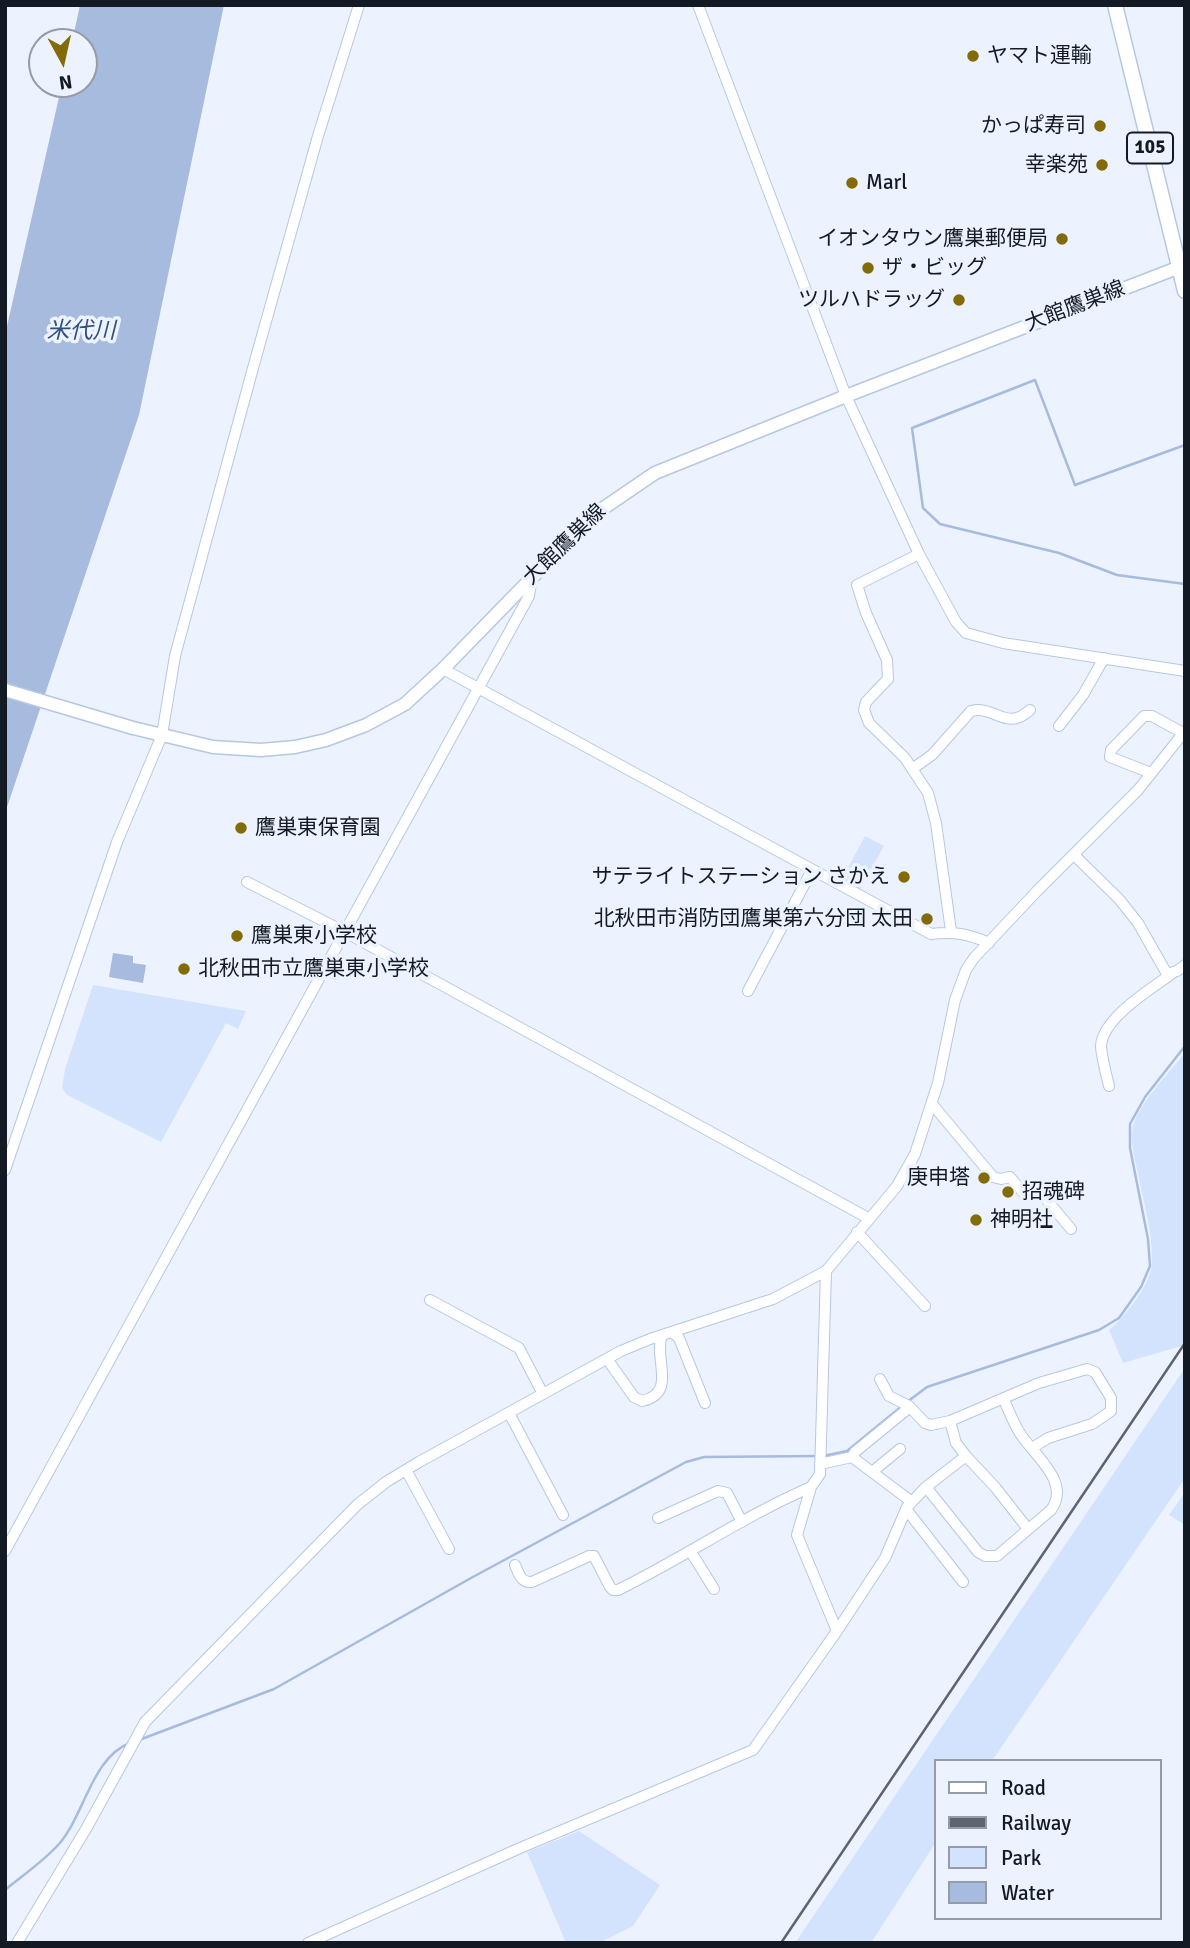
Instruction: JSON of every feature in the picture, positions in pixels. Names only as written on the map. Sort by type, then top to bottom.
[{"type":"highway","name":"105","points":[[1115,5],[1182,266],[1185,291]]},
{"type":"main road","name":"大館鷹巣線","points":[[5,690],[133,728],[213,747],[261,750],[295,747],[326,740],[366,725],[405,704],[443,669],[592,516],[655,473],[1182,266]]},
{"type":"street","points":[[5,1170],[117,842],[162,735],[175,656],[318,136],[359,5]]},
{"type":"street","points":[[698,5],[846,396],[919,554],[956,622],[966,633],[1003,643],[1185,671]]},
{"type":"street","points":[[919,554],[858,585],[866,613],[887,660],[888,679],[866,702],[864,710],[869,723],[905,758],[928,793],[936,823],[951,931]]},
{"type":"street","points":[[5,1551],[529,596],[532,576]]},
{"type":"street","points":[[1059,726],[1083,695],[1104,658]]},
{"type":"street","points":[[443,669],[931,934],[951,931],[974,936],[989,943]]},
{"type":"street","points":[[912,769],[932,755],[971,711],[977,709],[1005,719],[1016,719],[1022,718],[1030,710]]},
{"type":"street","points":[[18,1943],[155,1710],[357,1504],[406,1470],[607,1359],[667,1334],[773,1299],[826,1271],[897,1186],[915,1154],[932,1104],[956,1000],[966,970],[1037,891],[1138,790],[1184,732],[1152,716],[1144,716],[1111,750],[1110,757],[1151,773]]},
{"type":"street","points":[[1074,855],[1119,899],[1138,923],[1167,974],[1173,972]]},
{"type":"street","points":[[748,990],[812,870]]},
{"type":"street","points":[[247,882],[345,932],[869,1218]]},
{"type":"street","points":[[1109,1086],[1101,1046],[1104,1035],[1116,1017],[1185,965]]},
{"type":"street","points":[[932,1104],[993,1177],[1010,1177],[1026,1196],[1036,1191],[1041,1193],[1071,1229]]},
{"type":"street","points":[[857,1232],[925,1306]]},
{"type":"street","points":[[826,1271],[820,1474],[811,1487],[797,1535],[836,1631]]},
{"type":"street","points":[[430,1300],[519,1348],[543,1394]]},
{"type":"street","points":[[607,1359],[634,1397],[642,1401],[652,1399],[658,1393],[662,1382],[659,1351],[667,1334]]},
{"type":"street","points":[[667,1334],[679,1338],[705,1403]]},
{"type":"street","points":[[880,1379],[889,1396],[907,1405],[930,1425],[950,1421],[1039,1383],[1087,1369],[1095,1371],[1111,1398],[1111,1412],[1092,1424],[1048,1438],[1032,1448]]},
{"type":"street","points":[[926,1487],[978,1552],[985,1556],[997,1556],[1051,1510],[1057,1502],[1055,1483],[1017,1428],[1004,1400]]},
{"type":"street","points":[[852,1457],[907,1405]]},
{"type":"street","points":[[509,1413],[564,1515]]},
{"type":"street","points":[[950,1421],[956,1443],[1028,1529]]},
{"type":"street","points":[[872,1472],[900,1449]]},
{"type":"street","points":[[308,1943],[496,1859],[753,1750],[885,1558],[909,1505],[926,1487],[966,1456]]},
{"type":"street","points":[[820,1457],[852,1457],[872,1472],[909,1505],[963,1581]]},
{"type":"street","points":[[406,1470],[449,1549]]},
{"type":"street","points":[[515,1565],[522,1581],[526,1583],[594,1556],[612,1590],[618,1590],[691,1552],[778,1501],[811,1487]]},
{"type":"street","points":[[658,1518],[723,1491],[727,1493],[742,1522]]},
{"type":"street","points":[[691,1552],[714,1589]]},
{"type":"green space","points":[[865,836],[884,846],[859,891],[841,881]]},
{"type":"green space","points":[[93,985],[246,1011],[238,1029],[226,1023],[161,1142],[67,1095],[62,1088],[65,1069]]},
{"type":"green space","points":[[1185,1053],[1185,1345],[1123,1363],[1109,1330],[1136,1300],[1147,1281],[1152,1264],[1150,1230],[1133,1151],[1133,1127],[1147,1099]]},
{"type":"green space","points":[[1185,1368],[1185,1478],[993,1759],[934,1759],[934,1845],[871,1943],[795,1943]]},
{"type":"green space","points":[[1185,1492],[1185,1525],[1169,1515]]},
{"type":"green space","points":[[579,1831],[660,1885],[633,1926],[599,1943],[566,1943],[527,1852]]},
{"type":"water","name":"米代川","points":[[80,5],[224,5],[139,415],[5,813],[5,335],[59,98],[98,98],[98,28],[75,28]]},
{"type":"water","points":[[113,953],[133,956],[133,963],[146,965],[143,983],[109,977]]},
{"type":"waterway","points":[[1185,445],[1075,485],[1035,380],[912,428],[923,508],[940,524],[1059,553],[1117,575],[1185,584]]},
{"type":"waterway","points":[[907,1402],[927,1387],[1099,1330],[1119,1318],[1141,1287],[1150,1266],[1148,1239],[1130,1148],[1130,1124],[1145,1097],[1185,1046]]},
{"type":"waterway","points":[[823,1456],[847,1451],[902,1406]]},
{"type":"waterway","points":[[139,1740],[274,1689],[471,1578],[686,1462],[704,1457],[817,1456]]},
{"type":"waterway","points":[[5,1890],[59,1844],[106,1761],[117,1750],[130,1743]]},
{"type":"railway","points":[[781,1943],[1185,1343]]},
{"type":"place","name":"ヤマト運輸","points":[[973,56]]},
{"type":"place","name":"かっぱ寿司","points":[[1100,126]]},
{"type":"place","name":"幸楽苑","points":[[1102,165]]},
{"type":"place","name":"Marl","points":[[852,183]]},
{"type":"place","name":"イオンタウン鷹巣郵便局","points":[[1062,239]]},
{"type":"place","name":"ザ・ビッグ","points":[[868,268]]},
{"type":"place","name":"ツルハドラッグ","points":[[959,300]]},
{"type":"place","name":"鷹巣東保育園","points":[[241,828]]},
{"type":"place","name":"サテライトステーション さかえ","points":[[904,877]]},
{"type":"place","name":"北秋田市消防団鷹巣第六分団 太田","points":[[927,919]]},
{"type":"place","name":"鷹巣東小学校","points":[[237,936]]},
{"type":"place","name":"北秋田市立鷹巣東小学校","points":[[184,969]]},
{"type":"place","name":"庚申塔","points":[[984,1178]]},
{"type":"place","name":"招魂碑","points":[[1008,1192]]},
{"type":"place","name":"神明社","points":[[976,1220]]}]
